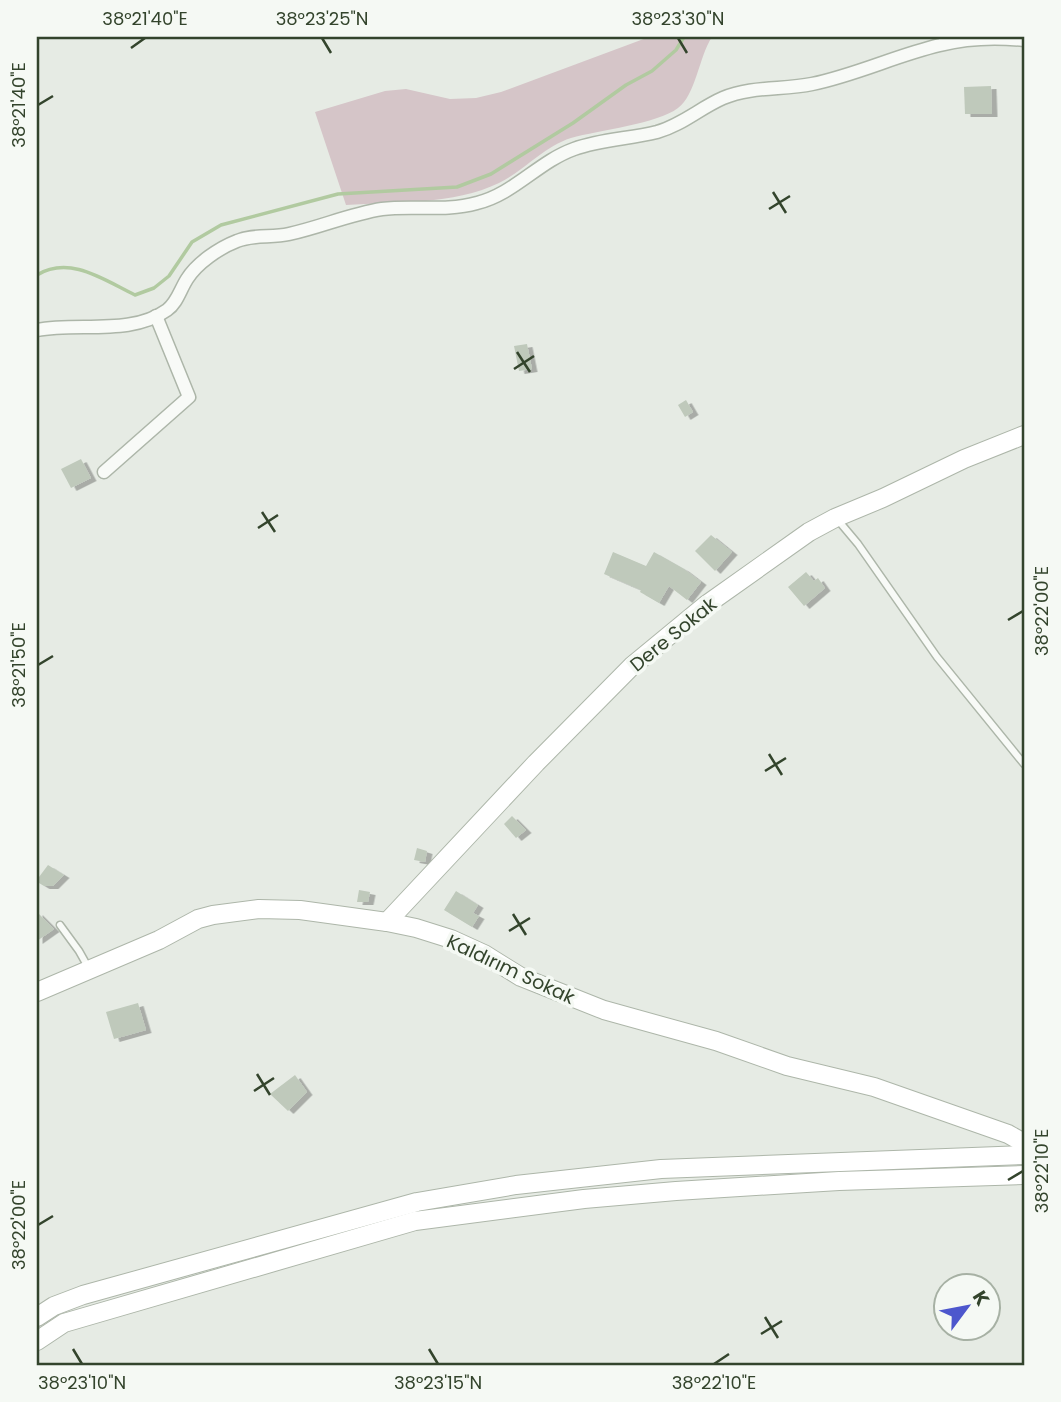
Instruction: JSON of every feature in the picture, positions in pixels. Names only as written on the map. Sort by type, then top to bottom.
[{"type":"street","points":[[37,330],[118,326],[156,316],[171,307],[188,277],[196,269],[225,247],[252,236],[292,234],[368,211],[402,208],[446,209],[477,203],[506,191],[539,166],[565,152],[605,140],[671,127],[724,98],[739,93],[811,84],[957,42],[1002,38],[1024,40]]},
{"type":"street","points":[[104,471],[189,397],[156,316]]},
{"type":"street","name":"Dere Sokak","points":[[387,922],[536,763],[632,666],[716,598],[809,532],[835,517],[1024,435]]},
{"type":"street","name":"Kaldırım Sokak","points":[[37,992],[159,940],[198,919],[232,911],[300,909],[387,922],[451,939],[484,954],[521,977],[558,994],[604,1010],[668,1030],[716,1041],[787,1066],[874,1087],[1009,1134],[1024,1143]]},
{"type":"street","points":[[37,1317],[54,1306],[83,1295],[351,1219],[417,1202],[516,1185],[661,1169],[1024,1156]]},
{"type":"street","points":[[37,1341],[64,1323],[415,1221],[584,1199],[676,1191],[839,1181],[1024,1175]]},
{"type":"lane","points":[[835,517],[858,544],[937,657],[1024,764]]},
{"type":"lane","points":[[60,925],[89,968]]},
{"type":"shaded area","points":[[649,37],[712,37],[689,94],[678,108],[669,114],[561,142],[508,178],[481,190],[444,199],[346,205],[315,112],[385,91],[406,89],[450,99],[476,98],[501,92]]},
{"type":"building","points":[[991,86],[992,114],[965,114],[964,87]]},
{"type":"building","points":[[527,344],[532,369],[519,371],[514,346]]},
{"type":"building","points":[[686,400],[693,412],[685,417],[678,405]]},
{"type":"building","points":[[81,459],[91,478],[71,488],[61,469]]},
{"type":"building","points":[[711,535],[732,552],[715,571],[695,551]]},
{"type":"building","points":[[613,552],[646,566],[654,552],[701,582],[687,600],[669,586],[659,603],[640,592],[641,590],[604,574]]},
{"type":"building","points":[[806,572],[814,581],[818,578],[825,588],[804,606],[788,587]]},
{"type":"building","points":[[512,816],[526,830],[516,838],[504,824]]},
{"type":"building","points":[[417,848],[427,851],[425,862],[414,860]]},
{"type":"building","points":[[48,865],[64,875],[53,886],[39,883],[39,877]]},
{"type":"building","points":[[359,890],[370,892],[368,902],[357,902]]},
{"type":"building","points":[[456,891],[478,905],[473,913],[479,916],[472,927],[444,910]]},
{"type":"building","points":[[37,912],[54,929],[37,941]]},
{"type":"building","points":[[138,1003],[146,1030],[114,1039],[106,1012]]},
{"type":"building","points":[[295,1075],[307,1092],[288,1111],[270,1094]]},
{"type":"waterway","points":[[37,275],[49,270],[74,269],[99,277],[135,295],[154,288],[169,276],[192,242],[221,225],[338,194],[457,187],[491,174],[573,123],[626,85],[652,71],[676,50],[684,37]]}]
